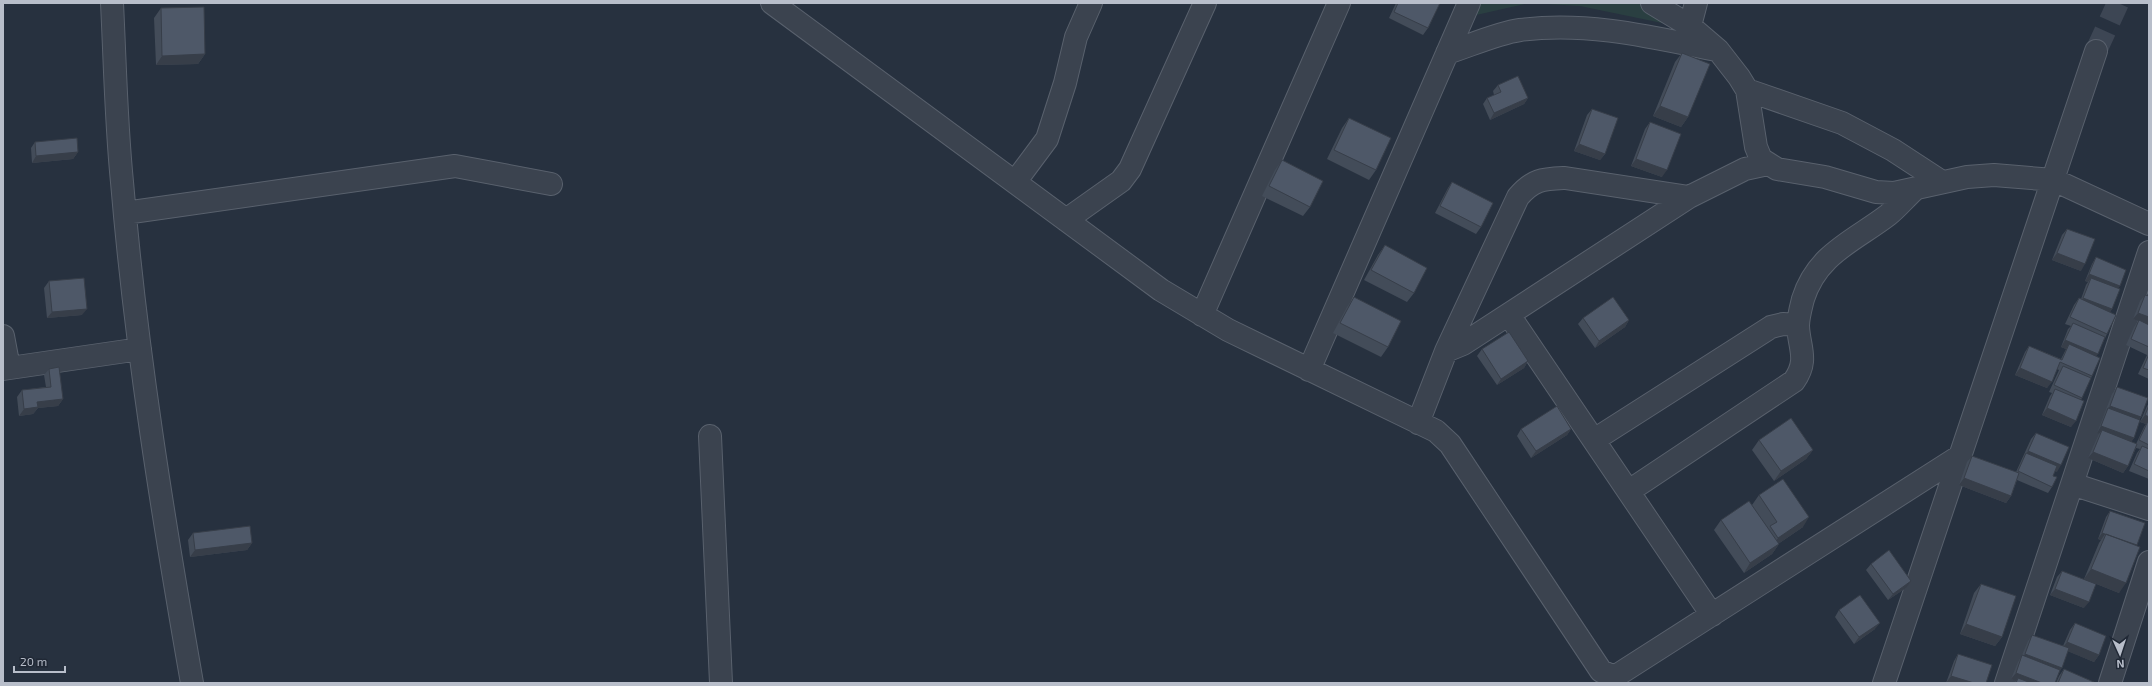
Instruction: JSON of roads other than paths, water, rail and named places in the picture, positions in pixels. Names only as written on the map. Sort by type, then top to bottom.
[{"type":"street","points":[[112,3],[116,102],[125,213],[140,349],[155,461],[192,683]]},
{"type":"street","points":[[772,3],[1161,290],[1202,315],[1309,370],[1436,431],[1450,444],[1601,671],[1612,676],[1619,674],[1960,456]]},
{"type":"street","points":[[1015,182],[1047,139],[1065,83],[1076,37],[1091,3]]},
{"type":"street","points":[[1066,220],[1121,181],[1130,169],[1205,3]]},
{"type":"street","points":[[1202,315],[1339,3]]},
{"type":"street","points":[[1309,370],[1469,3]]},
{"type":"street","points":[[1652,3],[1690,26],[1718,50],[1747,90],[1756,147],[1762,159],[1777,169],[1825,177],[1876,192],[1894,193],[1914,190],[1967,177],[1994,175],[2054,180],[2149,224]]},
{"type":"street","points":[[1690,26],[1696,3]]},
{"type":"street","points":[[1447,53],[1518,30],[1562,26],[1632,33],[1718,50]]},
{"type":"street","points":[[1884,683],[2054,180],[2096,51]]},
{"type":"street","points":[[1747,90],[1842,123],[1893,150],[1942,182]]},
{"type":"street","points":[[1446,351],[1463,344],[1509,315],[1689,196],[1745,169],[1768,164]]},
{"type":"street","points":[[125,213],[455,166],[551,184]]},
{"type":"street","points":[[1418,423],[1446,351],[1518,197],[1534,182],[1546,178],[1565,178],[1689,196]]},
{"type":"street","points":[[1629,491],[1794,381],[1802,366],[1803,354],[1798,325],[1806,293],[1815,274],[1828,257],[1888,215],[1914,190]]},
{"type":"street","points":[[2006,683],[2149,252]]},
{"type":"street","points":[[1509,315],[1712,615]]},
{"type":"street","points":[[1594,440],[1771,327],[1783,324],[1798,325]]},
{"type":"street","points":[[3,336],[6,369],[140,349]]},
{"type":"street","points":[[710,436],[721,683]]},
{"type":"street","points":[[2072,484],[2149,509]]},
{"type":"street","points":[[2110,683],[2149,562]]},
{"type":"tunnel","points":[[2096,51],[2118,3]]}]
